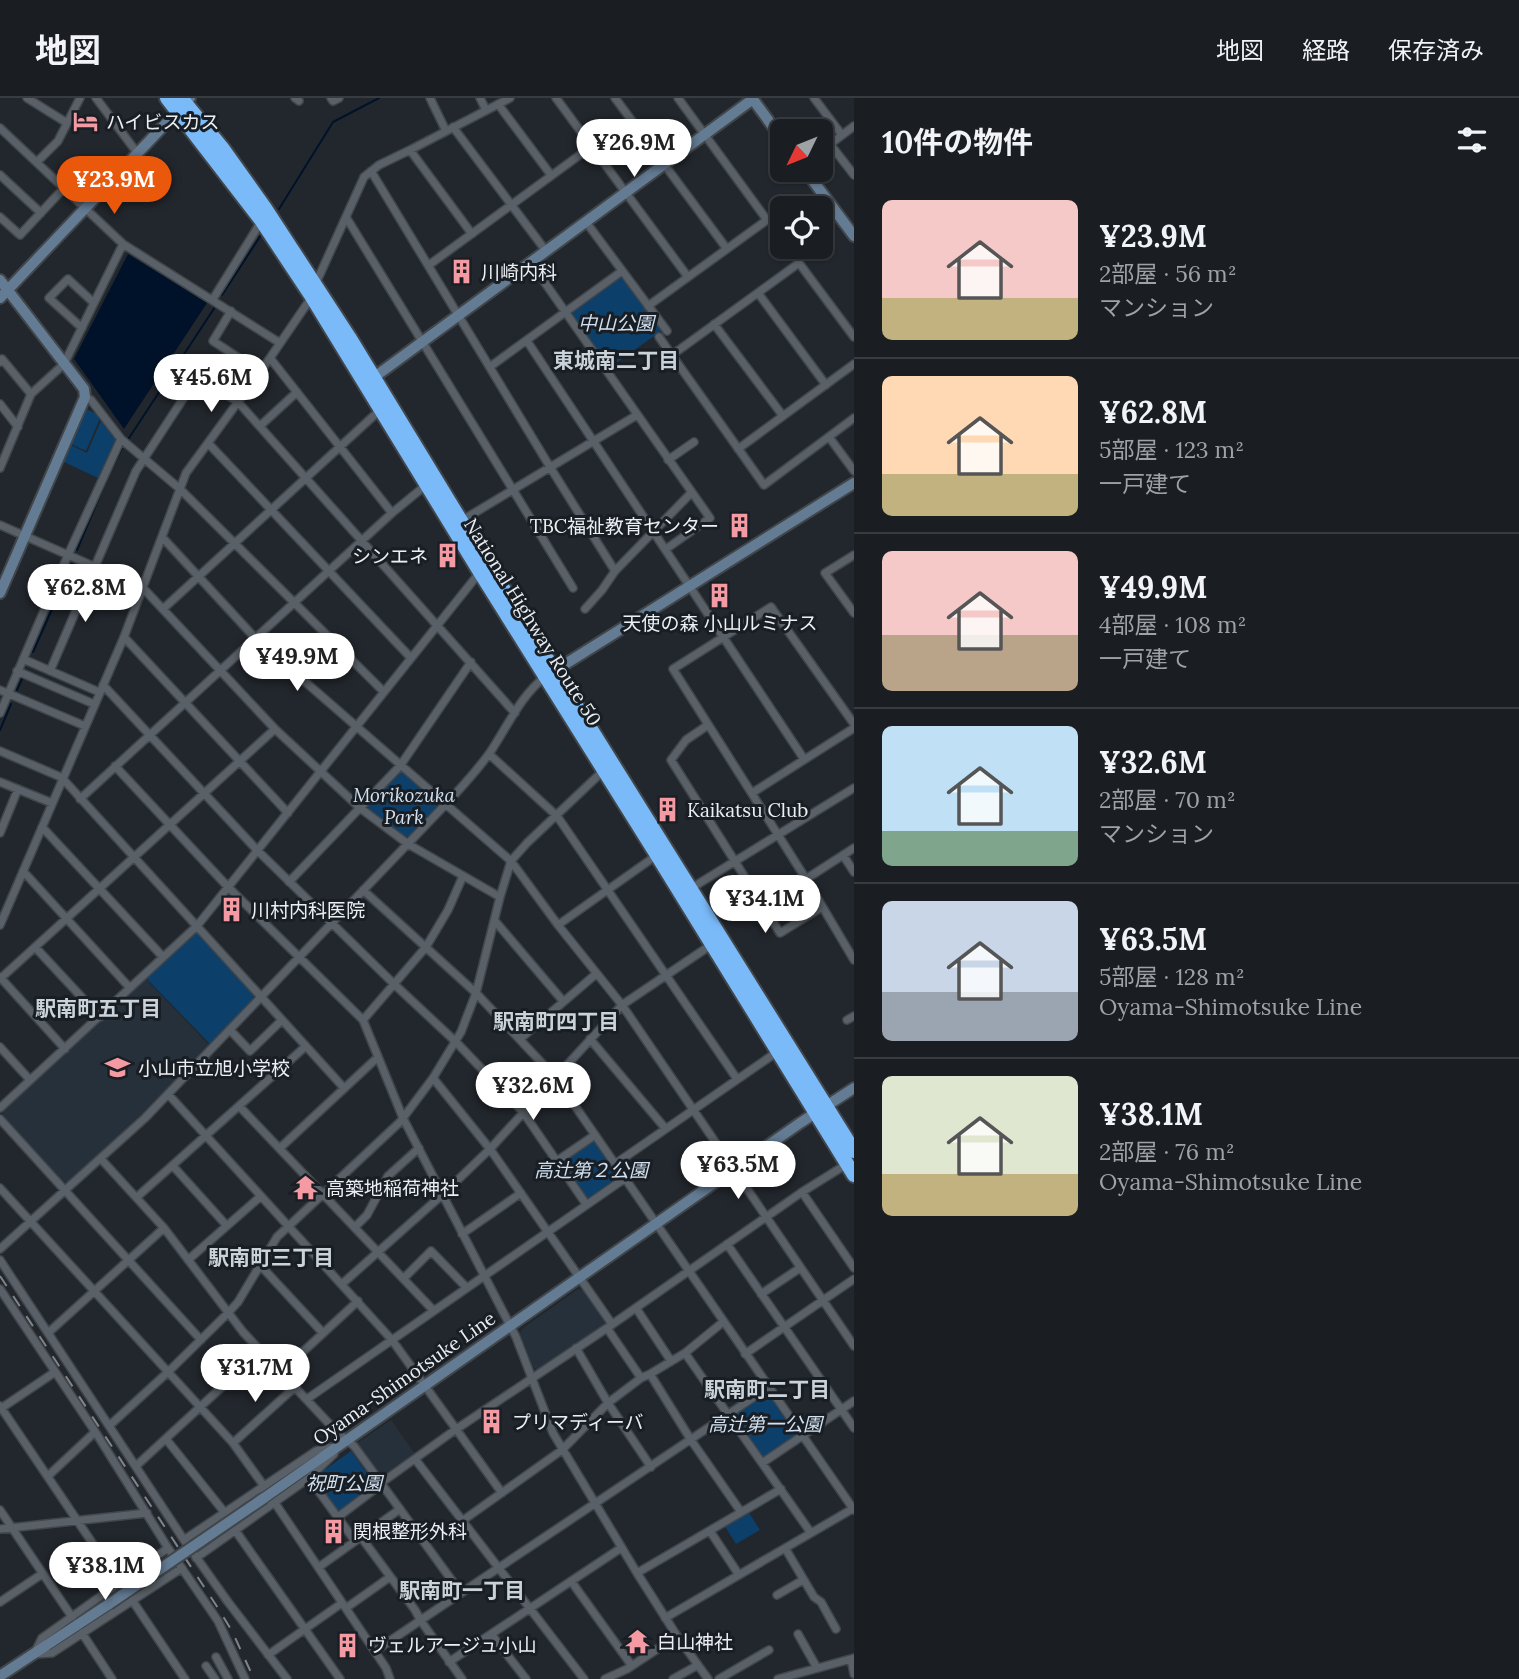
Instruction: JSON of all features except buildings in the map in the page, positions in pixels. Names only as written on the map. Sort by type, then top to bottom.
[{"type":"highway","name":"National Highway Route 50","points":[[167,98],[184,103],[281,230],[370,381],[461,521],[603,771],[712,944],[776,1052],[821,1109]]},
{"type":"highway","name":"National Highway Route 50","points":[[184,103],[261,220],[314,290]]},
{"type":"highway","name":"National Highway Route 50","points":[[370,381],[380,410],[426,485],[480,572],[550,674],[690,890],[852,1163]]},
{"type":"street","points":[[27,98],[67,123]]},
{"type":"street","points":[[37,162],[58,141],[80,98]]},
{"type":"street","points":[[96,98],[138,154]]},
{"type":"street","points":[[331,98],[333,101],[339,98]]},
{"type":"street","points":[[430,98],[450,129],[546,251]]},
{"type":"street","points":[[480,98],[486,110]]},
{"type":"street","points":[[0,925],[3,912],[124,637],[186,473],[270,358],[314,290],[364,177],[379,165],[510,98]]},
{"type":"street","points":[[556,98],[688,277]]},
{"type":"street","points":[[615,98],[727,248]]},
{"type":"street","points":[[648,306],[767,220],[678,98]]},
{"type":"street","points":[[814,98],[842,135]]},
{"type":"street","points":[[370,381],[753,99],[770,122]]},
{"type":"street","points":[[4,294],[184,103]]},
{"type":"street","points":[[498,104],[551,175]]},
{"type":"street","points":[[833,142],[854,126]]},
{"type":"street","points":[[0,128],[124,244],[280,342]]},
{"type":"street","points":[[429,265],[592,146]]},
{"type":"street","points":[[833,148],[854,175]]},
{"type":"street","points":[[410,150],[472,234]]},
{"type":"street","points":[[372,171],[615,571]]},
{"type":"street","points":[[0,175],[41,213]]},
{"type":"street","points":[[814,182],[854,235]]},
{"type":"street","points":[[0,217],[20,235],[64,188]]},
{"type":"street","points":[[346,218],[573,588]]},
{"type":"street","points":[[213,299],[261,220]]},
{"type":"street","points":[[586,222],[667,331]]},
{"type":"street","points":[[0,468],[32,394],[64,364],[124,244]]},
{"type":"street","points":[[530,262],[710,518],[666,549]]},
{"type":"street","points":[[672,355],[799,263],[854,337]]},
{"type":"street","points":[[491,366],[622,271]]},
{"type":"street","points":[[82,328],[49,299],[68,279],[94,303]]},
{"type":"street","points":[[0,280],[4,294],[84,389],[85,397],[0,593]]},
{"type":"street","points":[[758,293],[825,385]]},
{"type":"street","points":[[231,311],[214,341],[260,372]]},
{"type":"street","points":[[714,324],[783,416]]},
{"type":"street","points":[[659,337],[764,485],[854,418]]},
{"type":"street","points":[[527,341],[804,759]]},
{"type":"street","points":[[270,358],[392,513]]},
{"type":"street","points":[[0,362],[2,359],[32,394]]},
{"type":"street","points":[[738,449],[854,364]]},
{"type":"street","points":[[50,671],[131,483],[198,376],[238,402],[515,713]]},
{"type":"street","points":[[260,426],[297,392]]},
{"type":"street","points":[[85,397],[91,400],[121,439],[180,489],[384,692]]},
{"type":"street","points":[[0,404],[18,427]]},
{"type":"street","points":[[163,609],[380,410]]},
{"type":"street","points":[[461,521],[637,415]]},
{"type":"street","points":[[829,437],[854,471]]},
{"type":"street","points":[[0,713],[121,439]]},
{"type":"street","points":[[668,460],[694,442]]},
{"type":"street","points":[[208,443],[411,659]]},
{"type":"street","points":[[0,1249],[102,1158],[168,1094],[300,957],[472,777],[530,692],[550,674],[854,484]]},
{"type":"street","points":[[80,799],[392,513],[426,485]]},
{"type":"street","points":[[586,609],[615,571],[691,493]]},
{"type":"street","points":[[0,526],[143,588],[275,729],[360,808],[408,844],[500,897]]},
{"type":"street","points":[[162,537],[256,639],[511,861],[622,1005],[854,1346]]},
{"type":"street","points":[[854,555],[825,573],[854,613]]},
{"type":"street","points":[[0,1108],[197,926],[480,572]]},
{"type":"street","points":[[752,793],[854,726],[771,607],[673,669],[709,725],[752,793],[779,835],[854,960]]},
{"type":"street","points":[[124,637],[288,813]]},
{"type":"street","points":[[23,660],[101,689],[257,850],[456,1042],[523,1112],[586,1204]]},
{"type":"street","points":[[289,882],[400,766],[471,663]]},
{"type":"street","points":[[18,671],[94,704]]},
{"type":"street","points":[[0,690],[85,726]]},
{"type":"street","points":[[709,725],[686,740],[671,760],[780,933],[822,907]]},
{"type":"street","points":[[65,1049],[0,977],[275,729]]},
{"type":"street","points":[[0,751],[63,779],[344,1088]]},
{"type":"street","points":[[489,754],[557,816],[737,1079]]},
{"type":"street","points":[[115,766],[228,887],[363,1020],[403,1118],[510,1325],[545,1417],[562,1450],[636,1573],[708,1679]]},
{"type":"street","points":[[109,1426],[238,1302],[277,1237],[288,1225],[403,1118],[461,1032],[476,993],[511,861],[527,842],[603,771]]},
{"type":"street","points":[[0,782],[52,803]]},
{"type":"street","points":[[690,890],[854,788]]},
{"type":"street","points":[[0,833],[18,789]]},
{"type":"street","points":[[42,827],[163,957]]},
{"type":"street","points":[[806,879],[854,848]]},
{"type":"street","points":[[558,925],[657,855]]},
{"type":"street","points":[[843,855],[854,872]]},
{"type":"street","points":[[23,871],[130,989]]},
{"type":"street","points":[[363,1020],[426,947],[448,910],[463,876]]},
{"type":"street","points":[[363,890],[476,993],[555,1077],[854,1509],[665,1618]]},
{"type":"street","points":[[495,922],[563,1001]]},
{"type":"street","points":[[342,1284],[490,1149],[622,1005],[712,944]]},
{"type":"street","points":[[35,947],[100,1017]]},
{"type":"street","points":[[520,1039],[596,974]]},
{"type":"street","points":[[230,1030],[250,1051],[282,1020]]},
{"type":"street","points":[[590,1039],[665,1128]]},
{"type":"street","points":[[137,1197],[306,1046]]},
{"type":"street","points":[[0,1047],[30,1080]]},
{"type":"street","points":[[615,1164],[776,1052]]},
{"type":"street","points":[[279,1148],[378,1057]]},
{"type":"street","points":[[433,1077],[490,1149],[580,1277],[641,1378]]},
{"type":"street","name":"Oyama-Shimotsuke Line","points":[[0,1676],[269,1500],[346,1439],[854,1088]]},
{"type":"street","points":[[168,1094],[392,1340],[502,1493]]},
{"type":"street","points":[[240,1107],[433,1310]]},
{"type":"street","points":[[0,1119],[201,1340]]},
{"type":"street","points":[[557,1161],[595,1135]]},
{"type":"street","points":[[355,1227],[367,1215],[388,1176],[419,1148]]},
{"type":"street","points":[[102,1158],[164,1228],[261,1352],[354,1446],[461,1593]]},
{"type":"street","points":[[338,1517],[455,1430],[802,1192],[852,1163]]},
{"type":"street","points":[[173,1166],[227,1226]]},
{"type":"street","points":[[307,1399],[624,1179]]},
{"type":"street","points":[[0,1188],[233,1443],[264,1486]]},
{"type":"street","points":[[802,1192],[854,1268]]},
{"type":"street","points":[[462,1234],[520,1193]]},
{"type":"street","points":[[188,1260],[261,1196]]},
{"type":"street","points":[[48,1333],[164,1228]]},
{"type":"street","points":[[727,1244],[854,1428]]},
{"type":"street","points":[[404,1278],[431,1251],[466,1287]]},
{"type":"street","points":[[0,1260],[196,1558],[287,1679]]},
{"type":"street","points":[[260,1265],[323,1333]]},
{"type":"street","points":[[761,1294],[800,1268]]},
{"type":"street","points":[[746,1354],[854,1279]]},
{"type":"street","points":[[0,1289],[218,1621],[245,1679]]},
{"type":"street","points":[[281,1372],[358,1301]]},
{"type":"street","points":[[636,1308],[671,1361]]},
{"type":"street","points":[[462,1521],[562,1450],[608,1403],[641,1378],[685,1353],[723,1322]]},
{"type":"street","points":[[576,1348],[608,1403],[651,1466]]},
{"type":"street","points":[[136,1466],[261,1352]]},
{"type":"street","points":[[685,1353],[811,1533]]},
{"type":"street","points":[[55,1372],[1,1408],[120,1584]]},
{"type":"street","points":[[650,1374],[691,1440],[741,1512]]},
{"type":"street","points":[[233,1443],[295,1387]]},
{"type":"street","points":[[375,1651],[769,1387]]},
{"type":"street","points":[[762,1463],[854,1401]]},
{"type":"street","points":[[48,1476],[95,1432]]},
{"type":"street","points":[[166,1439],[225,1513]]},
{"type":"street","points":[[184,1540],[316,1451],[335,1447],[334,1454],[309,1478],[269,1500],[235,1531],[196,1558]]},
{"type":"street","points":[[415,1459],[584,1679]]},
{"type":"street","points":[[309,1478],[415,1610],[459,1678]]},
{"type":"street","points":[[636,1573],[781,1489]]},
{"type":"street","points":[[269,1500],[319,1567],[386,1668],[390,1679]]},
{"type":"street","points":[[319,1567],[400,1509]]},
{"type":"street","points":[[0,1510],[72,1617]]},
{"type":"street","points":[[0,1529],[147,1513]]},
{"type":"street","points":[[235,1531],[340,1679]]},
{"type":"street","points":[[710,1531],[739,1575]]},
{"type":"street","points":[[33,1654],[42,1638],[168,1548]]},
{"type":"street","points":[[449,1662],[621,1548]]},
{"type":"street","points":[[785,1548],[836,1629]]},
{"type":"street","points":[[33,1654],[51,1653],[182,1568]]},
{"type":"street","points":[[0,1602],[42,1574]]},
{"type":"street","points":[[268,1655],[390,1577]]},
{"type":"street","points":[[777,1595],[803,1580]]},
{"type":"street","points":[[571,1581],[632,1666]]},
{"type":"street","points":[[132,1600],[185,1679]]},
{"type":"street","points":[[82,1633],[108,1677]]},
{"type":"street","points":[[491,1634],[526,1679]]},
{"type":"street","points":[[798,1634],[817,1668]]},
{"type":"street","points":[[605,1679],[632,1666],[677,1636]]},
{"type":"street","points":[[719,1679],[769,1650]]},
{"type":"street","points":[[216,1657],[228,1679],[241,1670]]},
{"type":"street","points":[[778,1679],[852,1658],[854,1674]]},
{"type":"street","points":[[673,1679],[698,1665]]},
{"type":"street","points":[[206,1666],[215,1679]]},
{"type":"shaded area","points":[[128,254],[207,303],[124,429],[74,359]]},
{"type":"shaded area","name":"小山市立旭小学校","points":[[146,979],[209,1045],[166,1091],[68,1183],[60,1180],[2,1117],[4,1109]]},
{"type":"shaded area","points":[[578,1289],[584,1290],[606,1322],[539,1371],[533,1367],[520,1333],[523,1328]]},
{"type":"shaded area","points":[[391,1420],[415,1454],[379,1478],[356,1444]]},
{"type":"green space","name":"中山公園","points":[[621,275],[661,331],[608,369],[570,316],[571,312]]},
{"type":"green space","points":[[86,409],[101,416],[86,451],[71,444]]},
{"type":"green space","points":[[102,418],[117,437],[98,478],[62,461],[69,444],[87,453]]},
{"type":"green space","name":"Morikozuka Park","points":[[401,770],[437,802],[437,807],[409,836],[404,837],[366,806]]},
{"type":"green space","points":[[194,933],[199,933],[254,994],[253,1000],[210,1044],[146,978]]},
{"type":"green space","name":"高辻第２公園","points":[[595,1137],[623,1178],[587,1202],[558,1161]]},
{"type":"green space","name":"高辻第一公園","points":[[769,1389],[801,1435],[763,1461],[731,1415]]},
{"type":"green space","name":"祝町公園","points":[[351,1451],[376,1486],[339,1513],[313,1478]]},
{"type":"green space","points":[[748,1511],[760,1530],[736,1544],[724,1525]]},
{"type":"waterway","points":[[279,209],[333,122],[379,98]]},
{"type":"waterway","points":[[222,295],[261,235]]},
{"type":"waterway","points":[[129,438],[215,307]]},
{"type":"waterway","points":[[77,550],[122,448]]},
{"type":"waterway","points":[[33,652],[72,564]]},
{"type":"waterway","points":[[17,690],[22,679]]},
{"type":"waterway","points":[[0,730],[11,704]]},
{"type":"railway","points":[[0,1276],[216,1605],[232,1631],[254,1679]]},
{"type":"place","name":"ハイビスカス","points":[[86,122]]},
{"type":"place","name":"川崎内科","points":[[461,272]]},
{"type":"place","name":"TBC福祉教育センター","points":[[739,526]]},
{"type":"place","name":"シンエネ","points":[[448,556]]},
{"type":"place","name":"天使の森 小山ルミナス","points":[[720,595]]},
{"type":"place","name":"Kaikatsu Club","points":[[667,810]]},
{"type":"place","name":"川村内科医院","points":[[231,910]]},
{"type":"place","name":"小山市立旭小学校","points":[[118,1068]]},
{"type":"place","name":"高築地稲荷神社","points":[[306,1188]]},
{"type":"place","name":"プリマディーバ","points":[[492,1422]]},
{"type":"place","name":"関根整形外科","points":[[333,1531]]},
{"type":"place","name":"白山神社","points":[[637,1642]]},
{"type":"place","name":"ヴェルアージュ小山","points":[[348,1645]]},
{"type":"district","name":"東城南二丁目","points":[[616,361]]},
{"type":"district","name":"駅南町五丁目","points":[[98,1009]]},
{"type":"district","name":"駅南町四丁目","points":[[556,1022]]},
{"type":"district","name":"駅南町三丁目","points":[[271,1258]]},
{"type":"district","name":"駅南町二丁目","points":[[767,1390]]},
{"type":"district","name":"駅南町一丁目","points":[[462,1591]]}]
